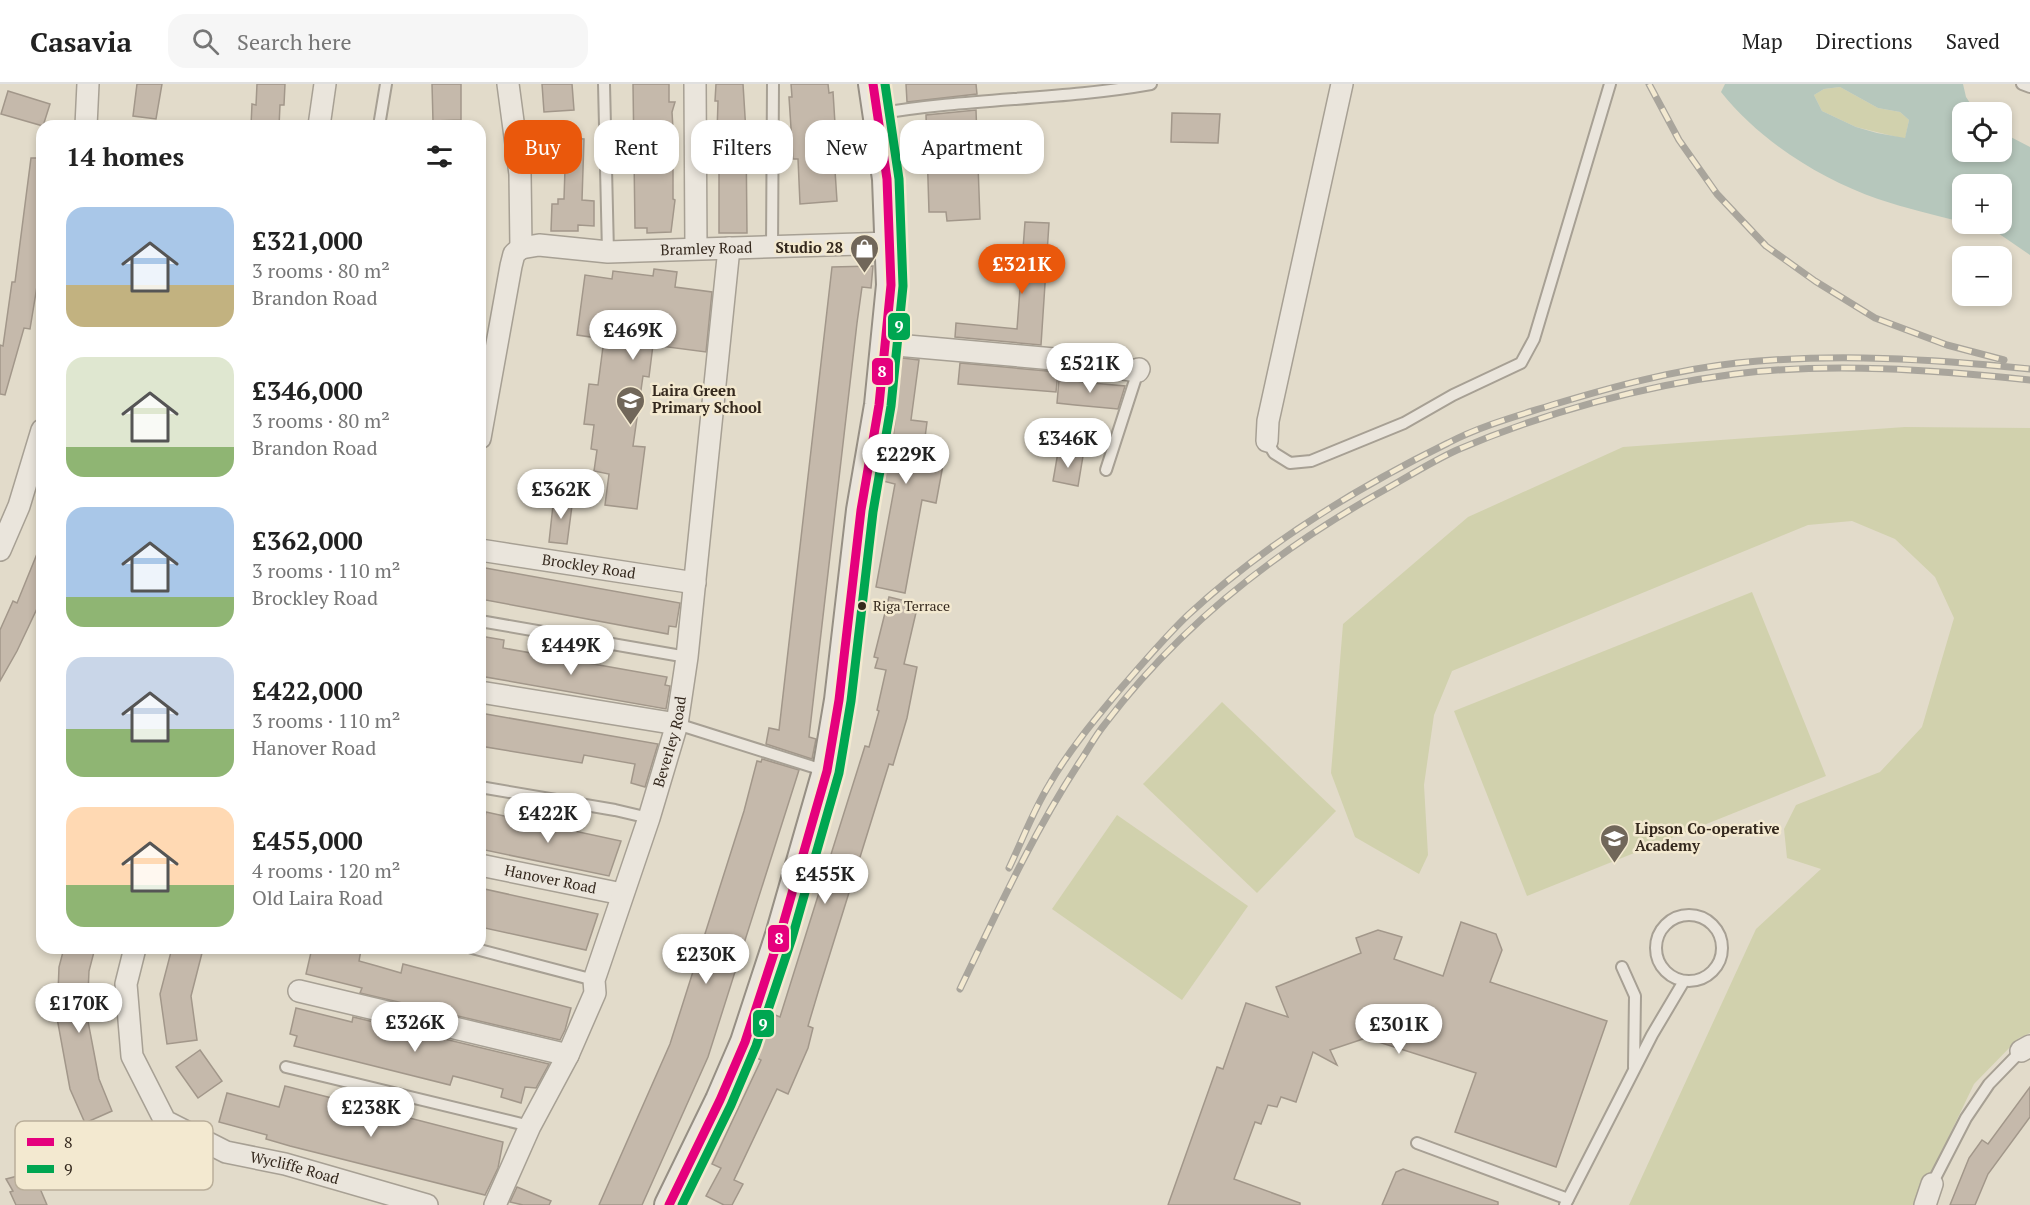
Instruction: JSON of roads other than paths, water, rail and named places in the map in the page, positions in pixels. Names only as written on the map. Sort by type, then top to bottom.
[{"type":"main road","points":[[669,1205],[720,1100],[745,1042],[780,935],[827,771],[839,700],[861,510],[879,405],[891,285],[887,179],[873,84]]},
{"type":"street","points":[[86,120],[88,84]]},
{"type":"street","points":[[320,120],[326,84]]},
{"type":"street","points":[[486,405],[511,266],[514,254],[521,248],[520,174],[508,84]]},
{"type":"street","points":[[695,84],[696,248]]},
{"type":"street","points":[[1267,441],[1270,411],[1342,84]]},
{"type":"street","name":"Bramley Road","points":[[521,248],[539,245],[608,252],[891,243]]},
{"type":"street","name":"Beverley Road","points":[[495,1205],[530,1126],[568,1055],[595,993],[594,980],[649,818],[677,724],[687,657],[729,248]]},
{"type":"street","points":[[885,344],[1054,359],[1138,370]]},
{"type":"street","points":[[0,550],[19,506],[36,450]]},
{"type":"street","name":"Brockley Road","points":[[486,551],[695,583]]},
{"type":"street","points":[[486,693],[677,724]]},
{"type":"street","name":"Hanover Road","points":[[486,866],[622,894]]},
{"type":"street","name":"Wycliffe Road","points":[[134,954],[126,984],[132,1056],[165,1121]]},
{"type":"street","points":[[299,991],[568,1055]]},
{"type":"street","name":"Wycliffe Road","points":[[213,1145],[226,1152],[285,1164],[427,1205]]},
{"type":"street","points":[[1925,1205],[1932,1184]]},
{"type":"lane","points":[[380,120],[386,84]]},
{"type":"lane","points":[[604,84],[608,252]]},
{"type":"lane","points":[[772,247],[773,84]]},
{"type":"lane","points":[[877,114],[913,108],[1103,92],[1152,84]]},
{"type":"lane","points":[[1267,441],[1274,453],[1290,463],[1311,461],[1404,423],[1453,395],[1521,363],[1534,339],[1610,84]]},
{"type":"lane","points":[[2022,84],[2030,87]]},
{"type":"lane","points":[[1106,470],[1138,370]]},
{"type":"lane","points":[[486,622],[687,657]]},
{"type":"lane","points":[[677,724],[827,771]]},
{"type":"lane","points":[[486,788],[649,818]]},
{"type":"lane","points":[[1690,915],[1710,922],[1717,930],[1722,951],[1714,970],[1695,981],[1684,981],[1675,978],[1661,965],[1656,946],[1663,928],[1671,921],[1690,915]]},
{"type":"lane","points":[[486,952],[594,980]]},
{"type":"lane","points":[[1622,967],[1635,996],[1634,1070]]},
{"type":"lane","points":[[1417,1143],[1567,1202],[1634,1070],[1684,981]]},
{"type":"lane","points":[[1932,1184],[1966,1118],[1989,1084],[2025,1048]]},
{"type":"lane","points":[[286,1067],[530,1126]]},
{"type":"railway","points":[[1649,84],[1679,140],[1717,194],[1766,246],[1815,281],[1875,318],[1947,345],[2004,360]]},
{"type":"railway","points":[[1009,868],[1038,805],[1065,759],[1122,687],[1188,615],[1248,565],[1312,520],[1379,479],[1460,437],[1512,417],[1575,398],[1690,370],[1737,363],[1810,358],[1884,358],[2030,369]]},
{"type":"railway","points":[[960,989],[1016,874],[1062,790],[1098,733],[1134,688],[1198,622],[1269,564],[1346,512],[1421,469],[1457,450],[1558,413],[1629,394],[1700,379],[1772,370],[1846,368],[1957,373],[2030,380]]},
{"type":"place","name":"Studio 28","points":[[864,274]]},
{"type":"place","name":"Laira Green Primary School","points":[[631,426]]},
{"type":"place","name":"Riga Terrace","points":[[862,606]]},
{"type":"place","name":"Lipson Co-operative Academy","points":[[1614,864]]}]
